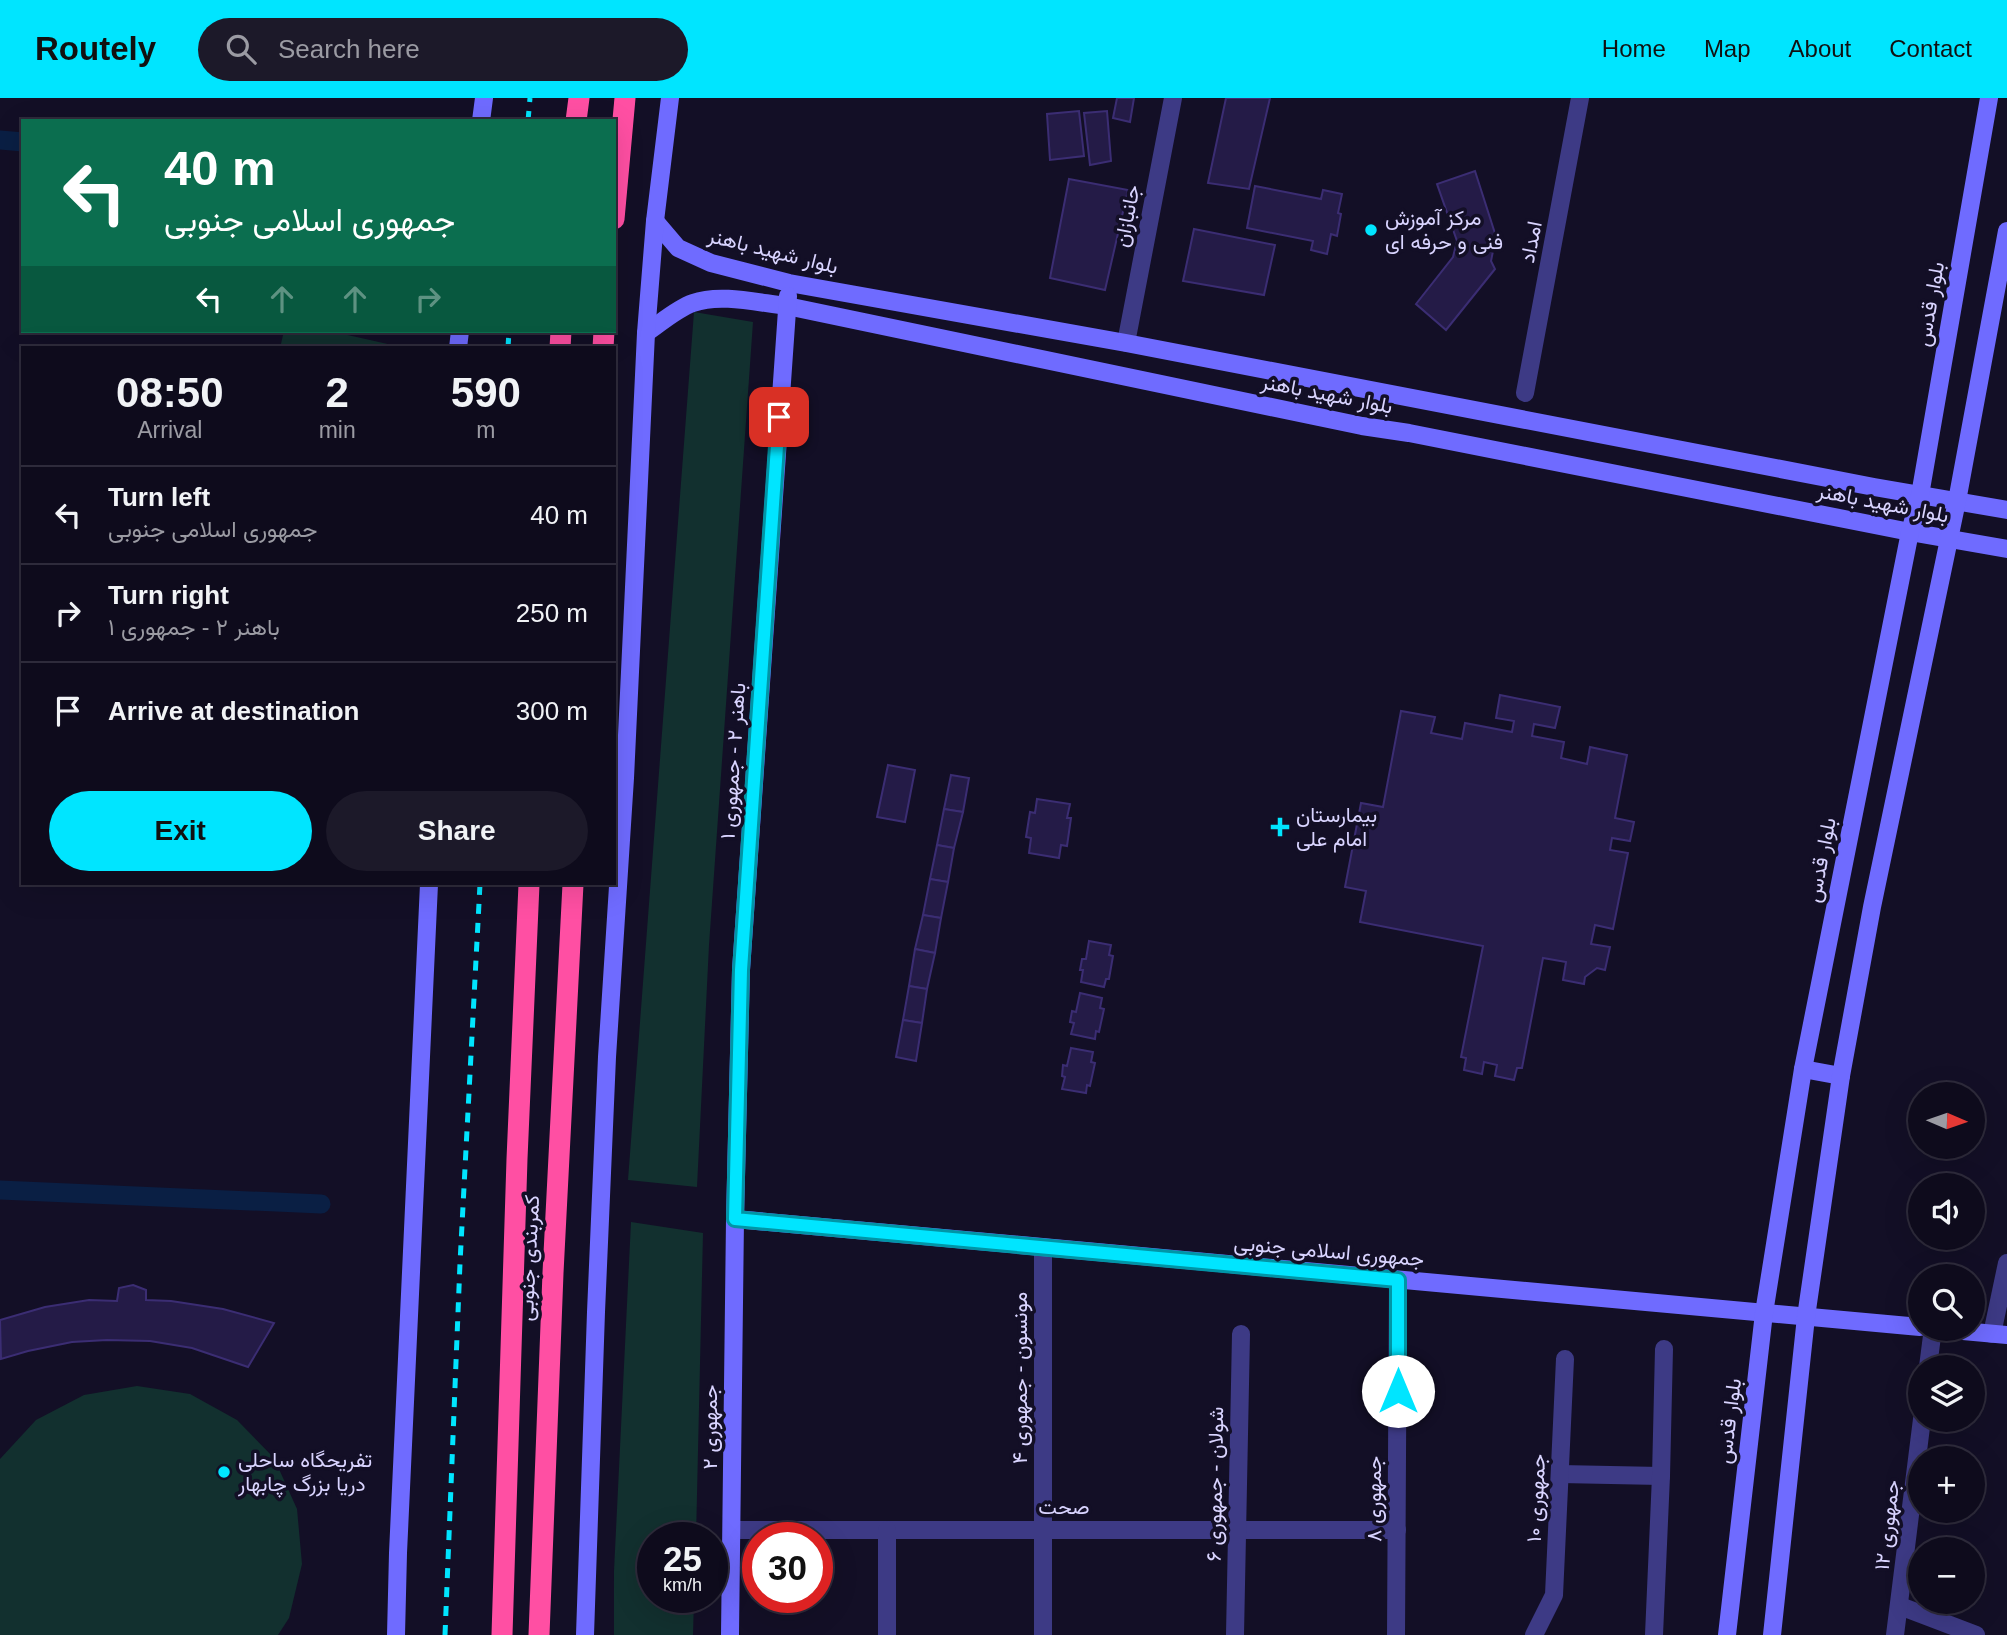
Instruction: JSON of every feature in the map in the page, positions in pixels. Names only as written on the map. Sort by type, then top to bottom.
[{"type":"highway","points":[[576,119],[579,98]]},
{"type":"highway","points":[[616,197],[625,98]]},
{"type":"highway","name":"کمربندی جنوبی","points":[[502,1635],[517,1159],[529,885]]},
{"type":"highway","name":"کمربندی جنوبی","points":[[539,1635],[553,1273],[573,885]]},
{"type":"main road","points":[[481,119],[484,98]]},
{"type":"main road","points":[[585,1635],[607,1071],[625,778],[646,333],[655,221],[670,98]]},
{"type":"main road","name":"بلوار قدس","points":[[1727,1635],[1764,1313],[1803,1069],[1910,532],[1920,495],[1989,98]]},
{"type":"main road","name":"بلوار شهید باهنر","points":[[655,221],[678,248],[711,263],[789,283],[1126,343],[1920,495],[2007,509]]},
{"type":"main road","points":[[1772,1635],[1806,1317],[1841,1076],[1872,907],[1957,501],[2007,231]]},
{"type":"main road","name":"باهنر ۲ - جمهوری ۱","points":[[735,1219],[741,970],[789,283]]},
{"type":"main road","name":"بلوار شهید باهنر","points":[[646,333],[677,311],[694,303],[716,298],[787,306],[1362,426],[2007,549]]},
{"type":"main road","points":[[396,1635],[429,885]]},
{"type":"main road","points":[[1803,1069],[1841,1076]]},
{"type":"main road","name":"جمهوری اسلامی جنوبی","points":[[735,1219],[1908,1326]]},
{"type":"main road","name":"جمهوری ۲","points":[[730,1635],[735,1219]]},
{"type":"street","name":"جانبازان","points":[[1126,343],[1173,98]]},
{"type":"street","name":"امداد","points":[[1525,393],[1580,98]]},
{"type":"street","name":"مونسون - جمهوری ۴","points":[[1042,1247],[1043,1635]]},
{"type":"street","points":[[2000,1334],[2007,1263]]},
{"type":"street","name":"جمهوری ۸","points":[[1396,1635],[1398,1280]]},
{"type":"street","name":"شولان - جمهوری ۶","points":[[1235,1635],[1241,1334]]},
{"type":"street","points":[[1654,1635],[1664,1349]]},
{"type":"street","name":"جمهوری ۱۰","points":[[1534,1635],[1554,1595],[1565,1359]]},
{"type":"street","name":"جمهوری ۱۲","points":[[1895,1635],[1920,1432]]},
{"type":"street","points":[[1560,1474],[1661,1476]]},
{"type":"street","name":"صحت","points":[[732,1530],[1397,1530]]},
{"type":"street","points":[[887,1530],[887,1635]]},
{"type":"street","points":[[1900,1606],[1976,1635]]},
{"type":"green space","points":[[694,312],[753,322],[709,945],[697,1187],[628,1180]]},
{"type":"green space","points":[[284,333],[339,333],[392,345],[392,346],[280,346]]},
{"type":"green space","points":[[631,1222],[703,1233],[696,1522],[637,1522],[637,1613],[694,1613],[693,1635],[614,1635],[614,1571]]},
{"type":"green space","points":[[137,1386],[190,1394],[237,1420],[274,1458],[297,1509],[302,1564],[289,1618],[278,1635],[0,1635],[0,1459],[36,1420],[84,1395]]},
{"type":"building","points":[[1117,98],[1134,98],[1130,122],[1113,118]]},
{"type":"building","points":[[1226,98],[1270,98],[1249,189],[1208,183]]},
{"type":"building","points":[[1079,111],[1084,156],[1050,160],[1047,114]]},
{"type":"building","points":[[1107,111],[1111,161],[1090,165],[1084,113]]},
{"type":"building","points":[[1475,171],[1499,246],[1493,251],[1491,261],[1495,269],[1446,330],[1416,304],[1453,257],[1457,241],[1437,184]]},
{"type":"building","points":[[1069,179],[1128,190],[1105,290],[1050,278]]},
{"type":"building","points":[[1255,186],[1321,199],[1323,190],[1342,194],[1337,236],[1331,234],[1327,254],[1311,250],[1313,241],[1247,228]]},
{"type":"building","points":[[1194,229],[1275,245],[1264,295],[1183,281]]},
{"type":"building","points":[[1500,695],[1560,707],[1555,728],[1534,724],[1532,736],[1564,742],[1561,758],[1587,764],[1590,747],[1627,755],[1615,818],[1634,822],[1630,841],[1612,838],[1610,850],[1628,853],[1613,929],[1595,925],[1591,944],[1610,947],[1605,970],[1597,968],[1585,977],[1584,984],[1563,980],[1566,962],[1543,958],[1522,1068],[1517,1068],[1514,1080],[1495,1076],[1497,1065],[1484,1062],[1482,1074],[1464,1070],[1466,1058],[1461,1057],[1483,946],[1360,922],[1366,891],[1345,887],[1361,803],[1383,807],[1401,711],[1435,717],[1431,733],[1462,739],[1465,723],[1512,732],[1514,721],[1496,718]]},
{"type":"building","points":[[888,765],[915,770],[905,822],[877,817]]},
{"type":"building","points":[[951,775],[969,778],[963,812],[944,809]]},
{"type":"building","points":[[1037,799],[1070,804],[1067,846],[1061,845],[1059,858],[1029,853],[1031,838],[1026,837],[1030,812],[1035,813]]},
{"type":"building","points":[[944,809],[963,812],[954,848],[937,845]]},
{"type":"building","points":[[937,845],[954,848],[948,882],[930,879]]},
{"type":"building","points":[[930,879],[948,882],[941,918],[923,915]]},
{"type":"building","points":[[923,915],[941,918],[935,953],[915,949]]},
{"type":"building","points":[[1089,941],[1111,945],[1109,955],[1113,956],[1109,979],[1106,979],[1104,987],[1081,982],[1082,959],[1086,959]]},
{"type":"building","points":[[915,949],[935,953],[927,989],[909,986]]},
{"type":"building","points":[[909,986],[927,989],[922,1023],[903,1020]]},
{"type":"building","points":[[1080,993],[1102,998],[1100,1008],[1104,1009],[1095,1039],[1071,1034],[1074,1023],[1070,1022],[1072,1011],[1076,1012]]},
{"type":"building","points":[[903,1020],[922,1023],[916,1061],[896,1057]]},
{"type":"building","points":[[1071,1048],[1093,1052],[1091,1062],[1095,1063],[1086,1093],[1062,1089],[1065,1077],[1062,1076],[1063,1065],[1067,1066]]},
{"type":"building","points":[[133,1285],[146,1290],[146,1300],[223,1309],[274,1323],[248,1367],[192,1348],[150,1341],[72,1342],[1,1359],[0,1320],[45,1307],[89,1300],[117,1301],[119,1288]]},
{"type":"waterway","points":[[0,140],[21,142]]},
{"type":"waterway","points":[[0,1190],[321,1204]]},
{"type":"railway","points":[[528,119],[530,98]]},
{"type":"railway","points":[[508,346],[509,333]]},
{"type":"railway","points":[[445,1635],[460,1263],[480,885]]},
{"type":"place","name":"مرکز آموزش فنی و حرفه ای","points":[[1371,230]]},
{"type":"place","name":"بیمارستان امام علی","points":[[1280,827]]},
{"type":"place","name":"تفریحگاه ساحلی دریا بزرگ چابهار","points":[[224,1472]]},
{"type":"route","points":[[779,417],[741,970],[735,1219],[1398,1280],[1398,1391]]}]
